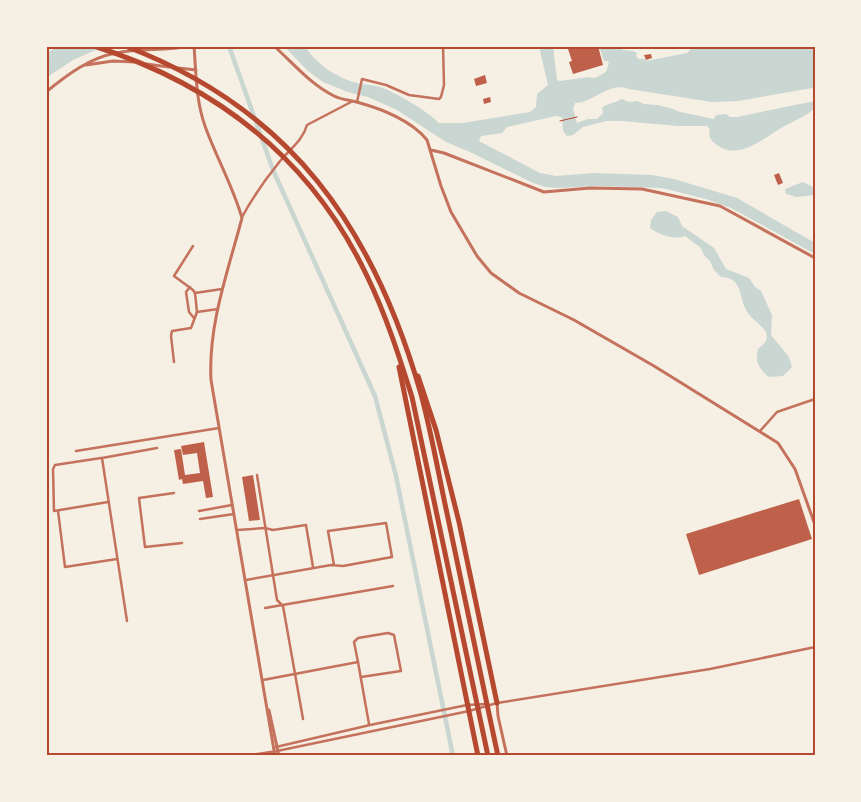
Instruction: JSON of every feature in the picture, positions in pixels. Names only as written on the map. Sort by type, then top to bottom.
[{"type":"highway","points":[[94,46],[139,62],[195,90],[240,118],[288,161],[324,205],[347,239],[367,275],[394,339],[412,397],[488,756]]},
{"type":"highway","points":[[125,46],[167,64],[212,88],[253,117],[294,154],[331,198],[355,234],[375,272],[425,392],[459,522],[497,703]]},
{"type":"highway","points":[[394,339],[478,756]]},
{"type":"highway","points":[[405,344],[421,395],[431,437],[498,756]]},
{"type":"street","points":[[46,92],[83,65],[116,53],[189,46]]},
{"type":"street","points":[[194,46],[200,107],[205,125],[242,218]]},
{"type":"street","points":[[274,46],[303,75],[320,88],[336,97],[379,109],[414,128],[426,140],[451,212],[477,256],[495,276],[519,293],[574,320],[654,366],[778,443],[795,469],[813,514],[815,526]]},
{"type":"street","points":[[357,102],[362,79],[386,85],[409,95],[436,99],[441,97],[444,85],[444,46]]},
{"type":"street","points":[[83,65],[113,61],[196,70]]},
{"type":"street","points":[[277,756],[272,718],[263,680],[212,389],[210,368],[212,336],[242,218],[250,203],[293,145],[303,138],[307,125],[350,102]]},
{"type":"street","points":[[430,150],[444,153],[544,192],[590,188],[642,189],[720,206],[815,258]]},
{"type":"street","points":[[174,362],[172,331],[191,328],[197,312],[195,293],[190,287],[174,276],[193,246]]},
{"type":"street","points":[[190,287],[186,292],[189,312],[194,318]]},
{"type":"street","points":[[195,293],[224,289]]},
{"type":"street","points":[[197,312],[218,309]]},
{"type":"street","points":[[760,431],[777,412],[815,399]]},
{"type":"street","points":[[76,451],[219,428]]},
{"type":"street","points":[[108,502],[54,511],[53,469],[55,465],[157,448]]},
{"type":"street","points":[[102,458],[127,621]]},
{"type":"street","points":[[257,475],[272,575],[277,600],[283,606],[303,719]]},
{"type":"street","points":[[174,493],[139,498],[145,547],[182,542]]},
{"type":"street","points":[[198,511],[232,505]]},
{"type":"street","points":[[58,510],[65,567],[117,559]]},
{"type":"street","points":[[200,519],[234,514]]},
{"type":"street","points":[[246,580],[392,557],[386,522],[328,530],[334,565]]},
{"type":"street","points":[[237,530],[265,528],[273,530],[306,525],[314,568]]},
{"type":"street","points":[[265,608],[392,586]]},
{"type":"street","points":[[361,677],[401,671],[394,635],[388,633],[358,638],[354,642],[370,725]]},
{"type":"street","points":[[276,749],[370,725],[467,705],[497,703],[710,669],[815,647]]},
{"type":"street","points":[[263,680],[358,662]]},
{"type":"street","points":[[244,756],[469,711],[497,703]]},
{"type":"street","points":[[497,703],[507,756]]},
{"type":"path","points":[[560,121],[577,117]]},
{"type":"shaded area","points":[[58,46],[105,46],[73,60],[46,78],[46,54]]},
{"type":"shaded area","points":[[284,46],[305,46],[315,59],[335,74],[349,81],[377,86],[387,90],[420,108],[439,123],[463,123],[530,112],[536,107],[537,94],[548,85],[539,46],[553,46],[557,80],[560,81],[589,77],[595,78],[606,72],[609,63],[604,61],[599,46],[621,46],[623,50],[633,51],[637,53],[636,56],[639,59],[645,59],[646,61],[687,53],[694,46],[815,46],[815,87],[812,88],[738,101],[712,102],[621,87],[575,103],[573,109],[577,123],[588,119],[597,119],[603,113],[602,108],[622,99],[629,102],[637,101],[644,104],[657,105],[714,119],[716,115],[726,114],[730,117],[737,117],[815,101],[815,108],[807,114],[759,142],[742,149],[725,149],[717,145],[710,138],[710,129],[707,126],[606,121],[583,127],[573,135],[567,136],[563,131],[562,117],[556,116],[507,127],[502,133],[481,136],[479,141],[540,173],[556,176],[594,173],[652,175],[674,179],[737,198],[815,243],[815,254],[731,208],[706,199],[662,188],[597,186],[557,188],[545,187],[531,182],[446,142],[397,110],[368,97],[348,92],[323,82],[308,71]]},
{"type":"shaded area","points":[[803,182],[815,188],[815,195],[797,197],[786,194],[785,189]]},
{"type":"shaded area","points":[[666,211],[678,217],[682,226],[714,248],[726,269],[749,278],[755,287],[761,291],[772,315],[771,335],[789,357],[792,367],[783,376],[769,377],[758,364],[758,349],[767,338],[767,334],[748,313],[734,281],[721,277],[714,270],[701,248],[685,236],[667,236],[650,228],[651,220],[657,212]]},
{"type":"building","points":[[567,46],[598,46],[603,65],[573,74],[569,62],[572,61]]},
{"type":"building","points":[[651,54],[652,58],[646,60],[644,55]]},
{"type":"building","points":[[485,75],[487,83],[476,86],[474,79]]},
{"type":"building","points":[[490,97],[491,102],[484,104],[483,99]]},
{"type":"building","points":[[779,173],[783,183],[778,185],[774,175]]},
{"type":"building","points":[[204,442],[213,497],[206,498],[203,481],[183,484],[182,479],[179,480],[174,450],[181,449],[185,475],[200,473],[197,453],[183,455],[181,446]]},
{"type":"building","points":[[253,475],[260,520],[249,521],[242,477]]},
{"type":"building","points":[[799,499],[812,539],[699,575],[686,534]]},
{"type":"waterway","points":[[229,46],[273,170],[375,396],[396,476],[453,756]]}]
